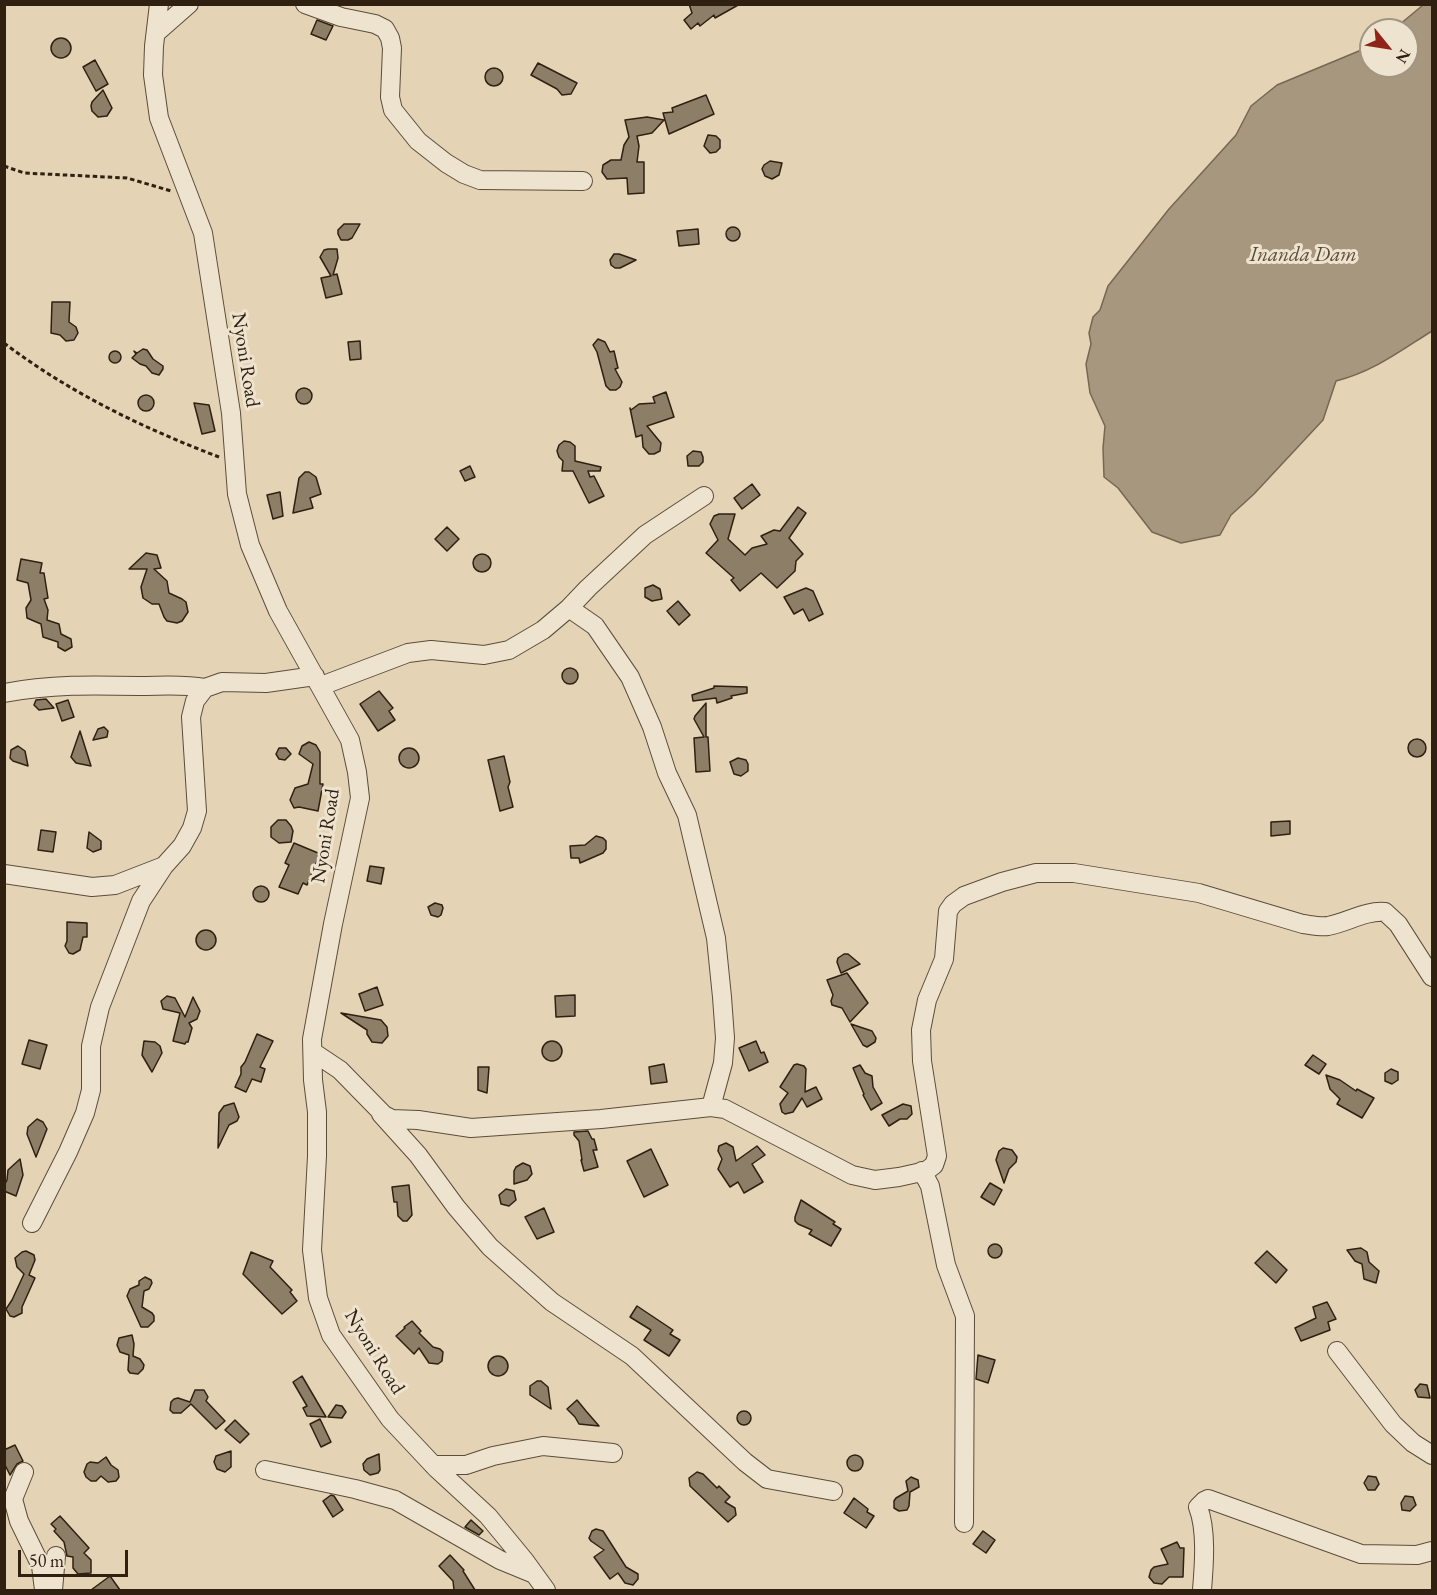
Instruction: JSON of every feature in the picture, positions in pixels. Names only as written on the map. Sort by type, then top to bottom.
[{"type":"street","name":"Nyoni Road","points":[[159,4],[153,75],[159,118],[203,233],[231,413],[237,494],[250,545],[278,611],[350,740],[360,798],[317,1008],[313,1052],[317,1156],[312,1250],[318,1298],[332,1335],[390,1419],[488,1516],[538,1585]]},
{"type":"street","points":[[156,33],[189,4]]},
{"type":"street","points":[[305,4],[385,29],[392,48],[390,97],[393,110],[418,141],[446,164],[480,180],[583,182]]},
{"type":"street","points":[[4,693],[36,687],[78,684],[186,685],[205,688],[222,682],[318,681],[408,653],[432,650],[484,655],[509,650],[543,630],[569,608],[645,534],[704,496]]},
{"type":"street","points":[[569,608],[595,626],[630,676],[667,773],[687,815],[716,938],[722,997],[724,1054],[711,1107]]},
{"type":"street","points":[[32,1223],[85,1113],[91,1090],[91,1046],[100,1007],[141,901],[164,866],[182,846],[192,828],[196,811],[191,717],[195,701],[205,688]]},
{"type":"street","points":[[4,874],[92,887],[115,885],[164,866]]},
{"type":"street","points":[[313,1052],[340,1070],[384,1115],[392,1119],[418,1119],[471,1128],[601,1119],[711,1107],[725,1109],[852,1175],[875,1180],[926,1171],[934,1165],[937,1156],[922,1060],[922,1017],[944,959],[948,911],[964,896],[1002,882],[1036,873],[1074,873],[1199,893],[1303,924],[1326,926],[1381,912],[1390,915],[1398,924],[1432,977]]},
{"type":"street","points":[[369,1100],[418,1155],[456,1207],[490,1247],[552,1302],[632,1356],[745,1462],[767,1479],[833,1491]]},
{"type":"street","points":[[922,1171],[930,1186],[946,1265],[965,1316],[964,1523]]},
{"type":"street","points":[[1337,1351],[1393,1424],[1413,1443],[1432,1455]]},
{"type":"street","points":[[434,1465],[466,1465],[493,1456],[543,1446],[613,1453]]},
{"type":"street","points":[[265,1470],[355,1488],[395,1500],[500,1560],[538,1585]]},
{"type":"street","points":[[24,1472],[14,1499],[19,1521],[41,1566],[44,1590]]},
{"type":"street","points":[[1202,1590],[1204,1566],[1202,1515],[1198,1507],[1208,1499],[1361,1554],[1417,1555],[1432,1551]]},
{"type":"street","points":[[53,1590],[56,1556]]},
{"type":"path","points":[[4,166],[24,173],[127,178],[190,196]]},
{"type":"path","points":[[4,343],[110,410],[170,438],[235,463]]},
{"type":"water","name":"Inanda Dam","points":[[1423,5],[1432,5],[1432,331],[1374,366],[1336,381],[1323,420],[1254,494],[1231,515],[1220,535],[1181,543],[1152,532],[1118,488],[1104,477],[1105,426],[1090,393],[1086,364],[1091,344],[1089,333],[1093,317],[1100,310],[1108,286],[1169,209],[1236,135],[1251,106],[1277,85],[1359,51],[1359,78],[1419,78],[1419,18],[1407,18]]},
{"type":"building","points":[[689,4],[740,4],[715,18],[714,15],[700,26],[698,23],[691,29],[684,20],[692,13]]},
{"type":"building","points":[[317,20],[333,26],[326,40],[311,34]]},
{"type":"building","points":[[61,38],[68,41],[71,48],[68,55],[61,58],[54,55],[51,48],[54,41]]},
{"type":"building","points":[[95,60],[108,84],[96,91],[83,67]]},
{"type":"building","points":[[538,63],[577,83],[571,94],[562,95],[557,89],[531,75]]},
{"type":"building","points":[[494,68],[500,71],[503,77],[500,83],[494,86],[488,83],[485,77],[488,71]]},
{"type":"building","points":[[103,90],[112,108],[107,116],[98,117],[92,111],[91,106]]},
{"type":"building","points":[[706,95],[714,114],[669,134],[663,113],[673,112],[672,108]]},
{"type":"building","points":[[647,117],[664,120],[652,133],[637,136],[639,146],[637,162],[644,162],[644,193],[628,194],[627,178],[607,179],[602,172],[603,165],[611,160],[621,160],[624,145],[629,137],[625,120]]},
{"type":"building","points":[[708,135],[716,136],[720,140],[720,148],[716,152],[710,153],[704,146]]},
{"type":"building","points":[[770,161],[782,163],[779,175],[772,179],[765,176],[762,169]]},
{"type":"building","points":[[344,224],[360,224],[352,238],[348,240],[341,240],[338,234],[338,230]]},
{"type":"building","points":[[733,227],[738,229],[740,234],[738,239],[733,241],[728,239],[726,234],[728,229]]},
{"type":"building","points":[[698,229],[699,244],[679,246],[677,231]]},
{"type":"building","points":[[337,249],[338,258],[333,275],[337,274],[342,294],[326,298],[321,278],[331,276],[320,257],[324,250]]},
{"type":"building","points":[[614,254],[636,260],[615,268],[611,265],[610,260]]},
{"type":"building","points":[[52,302],[70,302],[69,322],[76,327],[78,333],[74,340],[66,341],[60,335],[51,333]]},
{"type":"building","points":[[598,339],[605,342],[610,352],[614,351],[618,368],[615,369],[622,382],[616,390],[610,390],[606,386],[593,345]]},
{"type":"building","points":[[360,341],[361,359],[350,360],[348,342]]},
{"type":"building","points":[[143,349],[147,350],[153,359],[163,366],[159,375],[152,373],[146,366],[132,358],[136,354],[134,351],[137,353]]},
{"type":"building","points":[[117,351],[121,357],[117,363],[113,363],[109,355]]},
{"type":"building","points":[[301,388],[307,388],[312,396],[310,402],[301,404],[296,399],[296,393]]},
{"type":"building","points":[[666,392],[674,417],[647,426],[661,443],[660,451],[649,454],[643,447],[642,435],[636,437],[630,408],[631,410],[639,404],[655,403],[653,397]]},
{"type":"building","points":[[146,395],[152,397],[154,403],[152,409],[146,411],[140,409],[138,403],[140,397]]},
{"type":"building","points":[[194,403],[209,405],[215,431],[202,434]]},
{"type":"building","points":[[564,441],[575,446],[575,461],[601,467],[600,471],[588,471],[590,477],[594,476],[604,496],[589,503],[573,471],[562,471],[563,461],[557,451],[559,445]]},
{"type":"building","points":[[693,451],[701,452],[703,457],[703,462],[699,466],[688,466],[687,456]]},
{"type":"building","points":[[470,466],[475,477],[465,481],[460,471]]},
{"type":"building","points":[[305,472],[316,477],[321,494],[310,498],[313,508],[293,513],[299,478]]},
{"type":"building","points":[[752,484],[760,495],[742,509],[734,498]]},
{"type":"building","points":[[280,492],[283,516],[273,519],[267,495]]},
{"type":"building","points":[[798,507],[806,513],[789,538],[803,554],[796,561],[795,571],[777,588],[761,573],[740,591],[731,580],[734,578],[706,553],[718,540],[710,524],[714,516],[735,514],[728,539],[745,555],[752,548],[767,544],[761,536],[774,530],[780,531]]},
{"type":"building","points":[[447,527],[459,539],[447,551],[435,539]]},
{"type":"building","points":[[146,553],[157,555],[161,568],[154,569],[167,581],[169,593],[186,602],[188,612],[182,621],[177,623],[167,621],[159,604],[152,604],[143,598],[141,587],[147,569],[129,569]]},
{"type":"building","points":[[482,554],[490,559],[491,563],[486,571],[482,572],[474,567],[473,563],[478,555]]},
{"type":"building","points":[[21,559],[42,563],[40,573],[44,573],[48,598],[44,599],[48,610],[47,620],[59,624],[61,634],[71,639],[72,647],[65,651],[58,647],[58,642],[43,637],[41,624],[27,618],[26,608],[31,600],[28,583],[17,580]]},
{"type":"building","points":[[653,585],[660,589],[662,599],[652,601],[645,597],[645,588]]},
{"type":"building","points":[[806,588],[813,591],[823,614],[809,621],[803,609],[794,614],[784,597]]},
{"type":"building","points":[[678,601],[690,615],[679,625],[667,611]]},
{"type":"building","points":[[567,668],[573,668],[578,676],[576,682],[567,684],[562,679],[562,673]]},
{"type":"building","points":[[714,686],[747,687],[747,693],[731,696],[732,698],[717,703],[716,698],[693,701],[692,695],[714,688]]},
{"type":"building","points":[[379,691],[393,708],[389,711],[395,720],[378,731],[360,704]]},
{"type":"building","points":[[46,699],[54,708],[39,710],[34,705],[36,700]]},
{"type":"building","points":[[68,700],[74,717],[62,721],[56,704]]},
{"type":"building","points":[[706,703],[706,737],[708,737],[710,771],[696,772],[694,738],[704,737],[694,719]]},
{"type":"building","points":[[104,727],[108,731],[107,737],[93,740],[98,729]]},
{"type":"building","points":[[80,731],[91,766],[76,763],[71,757]]},
{"type":"building","points":[[1417,739],[1423,742],[1426,748],[1423,754],[1417,757],[1411,754],[1408,748],[1411,742]]},
{"type":"building","points":[[309,742],[316,745],[320,752],[320,784],[323,784],[318,811],[294,808],[290,800],[295,788],[308,784],[313,764],[299,754],[302,746]]},
{"type":"building","points":[[18,746],[25,751],[28,766],[10,758],[11,750]]},
{"type":"building","points":[[279,748],[286,748],[291,754],[285,760],[279,759],[276,754]]},
{"type":"building","points":[[405,748],[413,748],[419,754],[419,762],[413,768],[405,768],[399,762],[399,754]]},
{"type":"building","points":[[504,756],[513,807],[500,811],[488,760]]},
{"type":"building","points":[[738,758],[746,760],[748,764],[748,771],[741,776],[734,774],[730,762]]},
{"type":"building","points":[[278,820],[286,820],[291,826],[293,831],[291,842],[279,843],[271,837],[271,827]]},
{"type":"building","points":[[1290,821],[1290,834],[1271,836],[1271,822]]},
{"type":"building","points":[[41,830],[56,832],[53,852],[38,850]]},
{"type":"building","points":[[89,832],[101,841],[101,849],[93,852],[87,848]]},
{"type":"building","points":[[596,836],[606,841],[606,849],[603,853],[580,863],[579,858],[571,858],[570,846],[585,845]]},
{"type":"building","points":[[294,843],[318,853],[318,859],[307,885],[303,883],[298,894],[279,887],[289,865],[285,863]]},
{"type":"building","points":[[370,866],[384,868],[381,884],[367,881]]},
{"type":"building","points":[[258,886],[264,886],[269,894],[267,900],[258,902],[253,897],[253,891]]},
{"type":"building","points":[[435,903],[442,905],[443,908],[438,917],[431,915],[428,907]]},
{"type":"building","points":[[67,922],[87,923],[87,937],[83,937],[80,950],[73,954],[69,953],[65,946]]},
{"type":"building","points":[[206,930],[213,933],[216,940],[213,947],[206,950],[199,947],[196,940],[199,933]]},
{"type":"building","points":[[848,954],[860,964],[841,973],[837,962],[838,958]]},
{"type":"building","points":[[847,973],[868,1003],[850,1022],[842,1008],[832,1005],[833,995],[827,980]]},
{"type":"building","points":[[377,987],[383,1005],[365,1011],[359,994]]},
{"type":"building","points":[[575,995],[575,1016],[556,1017],[555,996]]},
{"type":"building","points":[[167,996],[175,998],[185,1017],[193,997],[200,1011],[197,1019],[189,1023],[192,1028],[188,1042],[185,1044],[173,1041],[180,1013],[163,1009],[161,1001]]},
{"type":"building","points":[[341,1013],[381,1020],[387,1027],[388,1036],[382,1043],[372,1042],[367,1030]]},
{"type":"building","points":[[851,1024],[872,1031],[876,1038],[875,1042],[867,1047],[863,1045]]},
{"type":"building","points":[[257,1034],[273,1041],[260,1067],[265,1069],[261,1082],[252,1079],[246,1092],[235,1087],[241,1074],[241,1067]]},
{"type":"building","points":[[29,1040],[47,1045],[40,1069],[22,1064]]},
{"type":"building","points":[[144,1041],[155,1042],[160,1046],[162,1053],[152,1072],[142,1055]]},
{"type":"building","points":[[552,1041],[559,1044],[562,1051],[559,1058],[552,1061],[545,1058],[542,1051],[545,1044]]},
{"type":"building","points":[[756,1041],[768,1062],[749,1071],[739,1048]]},
{"type":"building","points":[[1313,1055],[1326,1064],[1319,1074],[1305,1065]]},
{"type":"building","points":[[664,1064],[667,1082],[651,1084],[649,1067]]},
{"type":"building","points":[[797,1064],[806,1069],[805,1092],[816,1087],[822,1099],[807,1107],[802,1098],[793,1112],[785,1114],[780,1104],[788,1093],[780,1087],[794,1065]]},
{"type":"building","points":[[860,1065],[865,1073],[872,1076],[873,1087],[882,1103],[871,1110],[853,1068]]},
{"type":"building","points":[[478,1067],[489,1067],[487,1093],[478,1090]]},
{"type":"building","points":[[1391,1069],[1398,1072],[1398,1080],[1392,1084],[1385,1081],[1385,1073]]},
{"type":"building","points":[[1326,1075],[1374,1098],[1362,1118],[1337,1104],[1340,1099],[1330,1089]]},
{"type":"building","points":[[234,1103],[239,1117],[237,1121],[229,1125],[218,1148],[219,1113],[224,1106]]},
{"type":"building","points":[[903,1104],[911,1106],[912,1114],[907,1119],[900,1119],[889,1126],[882,1115]]},
{"type":"building","points":[[37,1119],[43,1122],[47,1129],[36,1157],[27,1134],[28,1127]]},
{"type":"building","points":[[588,1131],[594,1139],[597,1150],[593,1150],[598,1167],[584,1171],[579,1141],[574,1132]]},
{"type":"building","points":[[726,1143],[733,1147],[736,1161],[757,1146],[765,1155],[752,1164],[763,1182],[744,1193],[738,1182],[730,1187],[718,1169],[722,1159],[718,1151],[719,1146]]},
{"type":"building","points":[[1003,1148],[1012,1150],[1017,1157],[1004,1183],[996,1160],[999,1151]]},
{"type":"building","points":[[651,1149],[668,1185],[644,1197],[627,1161]]},
{"type":"building","points":[[20,1159],[23,1175],[16,1196],[4,1191],[4,1186],[8,1170]]},
{"type":"building","points":[[523,1163],[530,1166],[532,1174],[527,1180],[514,1184],[514,1171]]},
{"type":"building","points":[[990,1183],[1002,1190],[994,1205],[981,1197]]},
{"type":"building","points":[[409,1185],[412,1215],[407,1221],[403,1221],[398,1216],[397,1202],[394,1202],[392,1187]]},
{"type":"building","points":[[506,1189],[514,1191],[516,1200],[509,1206],[501,1204],[499,1195]]},
{"type":"building","points":[[801,1200],[835,1222],[833,1224],[841,1229],[831,1246],[809,1234],[812,1230],[795,1221]]},
{"type":"building","points":[[544,1208],[554,1232],[537,1239],[525,1217]]},
{"type":"building","points":[[992,1244],[998,1244],[1002,1251],[998,1258],[992,1258],[988,1254],[988,1248]]},
{"type":"building","points":[[1361,1248],[1367,1252],[1369,1262],[1379,1271],[1376,1283],[1364,1279],[1362,1264],[1355,1261],[1347,1250]]},
{"type":"building","points":[[26,1251],[34,1255],[35,1260],[29,1275],[35,1278],[22,1307],[22,1313],[14,1317],[10,1316],[6,1309],[24,1274],[17,1267],[15,1258]]},
{"type":"building","points":[[1267,1251],[1287,1270],[1276,1283],[1255,1263]]},
{"type":"building","points":[[251,1252],[273,1261],[270,1267],[292,1290],[290,1292],[297,1301],[282,1314],[243,1274]]},
{"type":"building","points":[[145,1277],[152,1283],[149,1289],[144,1291],[142,1307],[152,1313],[154,1321],[148,1327],[141,1327],[127,1296],[130,1289],[139,1285],[139,1281]]},
{"type":"building","points":[[1327,1302],[1336,1319],[1328,1322],[1330,1330],[1301,1341],[1295,1328],[1316,1318],[1313,1307]]},
{"type":"building","points":[[637,1306],[673,1330],[670,1334],[680,1340],[669,1356],[644,1340],[651,1330],[630,1317]]},
{"type":"building","points":[[412,1321],[421,1331],[419,1333],[433,1347],[443,1352],[442,1361],[438,1364],[429,1363],[419,1348],[414,1354],[396,1336]]},
{"type":"building","points":[[132,1335],[133,1356],[140,1359],[144,1365],[138,1374],[130,1373],[128,1370],[129,1355],[120,1352],[117,1345],[119,1338]]},
{"type":"building","points":[[978,1355],[995,1360],[988,1383],[976,1379]]},
{"type":"building","points":[[498,1356],[505,1359],[508,1366],[505,1373],[498,1376],[491,1373],[488,1366],[491,1359]]},
{"type":"building","points":[[302,1376],[326,1417],[307,1416],[303,1408],[307,1406],[293,1382]]},
{"type":"building","points":[[541,1381],[548,1387],[551,1409],[530,1395],[530,1386]]},
{"type":"building","points":[[1420,1384],[1427,1385],[1430,1398],[1418,1397],[1415,1390]]},
{"type":"building","points":[[195,1390],[204,1390],[208,1397],[206,1401],[225,1421],[216,1429],[191,1404],[181,1413],[173,1413],[170,1410],[174,1399],[190,1402]]},
{"type":"building","points":[[577,1400],[599,1426],[579,1424],[567,1409]]},
{"type":"building","points":[[336,1405],[342,1406],[346,1412],[342,1418],[328,1417]]},
{"type":"building","points":[[741,1411],[747,1411],[751,1418],[747,1425],[741,1425],[737,1421],[737,1415]]},
{"type":"building","points":[[320,1419],[331,1442],[321,1447],[310,1424]]},
{"type":"building","points":[[235,1420],[249,1434],[240,1443],[225,1430]]},
{"type":"building","points":[[15,1445],[23,1461],[17,1464],[10,1475],[4,1463],[4,1450]]},
{"type":"building","points":[[231,1451],[231,1467],[225,1472],[217,1469],[214,1462],[216,1456]]},
{"type":"building","points":[[379,1454],[380,1470],[370,1475],[364,1470],[363,1464],[367,1459]]},
{"type":"building","points":[[855,1455],[861,1457],[863,1463],[861,1469],[855,1471],[849,1469],[847,1463],[849,1457]]},
{"type":"building","points":[[106,1457],[118,1470],[119,1477],[116,1481],[108,1482],[101,1476],[96,1481],[91,1481],[84,1472],[87,1464],[98,1463]]},
{"type":"building","points":[[697,1472],[703,1474],[717,1488],[719,1486],[730,1497],[725,1502],[735,1508],[736,1515],[728,1522],[690,1486],[689,1478]]},
{"type":"building","points":[[1368,1476],[1376,1477],[1379,1484],[1375,1490],[1368,1490],[1364,1483]]},
{"type":"building","points":[[911,1477],[918,1480],[919,1487],[910,1492],[907,1510],[899,1511],[894,1508],[894,1501],[908,1491],[906,1481]]},
{"type":"building","points":[[331,1495],[343,1510],[333,1517],[323,1501]]},
{"type":"building","points":[[1405,1496],[1413,1497],[1416,1505],[1410,1511],[1402,1510],[1401,1503]]},
{"type":"building","points":[[854,1498],[874,1516],[866,1528],[844,1513]]},
{"type":"building","points":[[60,1516],[89,1548],[84,1553],[91,1560],[91,1573],[78,1574],[73,1568],[73,1557],[67,1556],[64,1542],[51,1524]]},
{"type":"building","points":[[471,1520],[483,1531],[479,1535],[465,1527]]},
{"type":"building","points":[[596,1529],[603,1531],[626,1567],[638,1574],[638,1579],[633,1585],[625,1583],[618,1573],[610,1579],[594,1557],[604,1550],[589,1538],[592,1531]]},
{"type":"building","points":[[983,1531],[995,1540],[986,1553],[973,1544]]},
{"type":"building","points":[[1177,1542],[1180,1548],[1184,1548],[1183,1577],[1169,1577],[1162,1584],[1154,1583],[1149,1577],[1151,1570],[1154,1567],[1168,1564],[1161,1549]]},
{"type":"building","points":[[450,1555],[464,1570],[475,1590],[454,1590],[453,1581],[439,1566]]},
{"type":"building","points":[[110,1576],[120,1590],[91,1590]]}]
